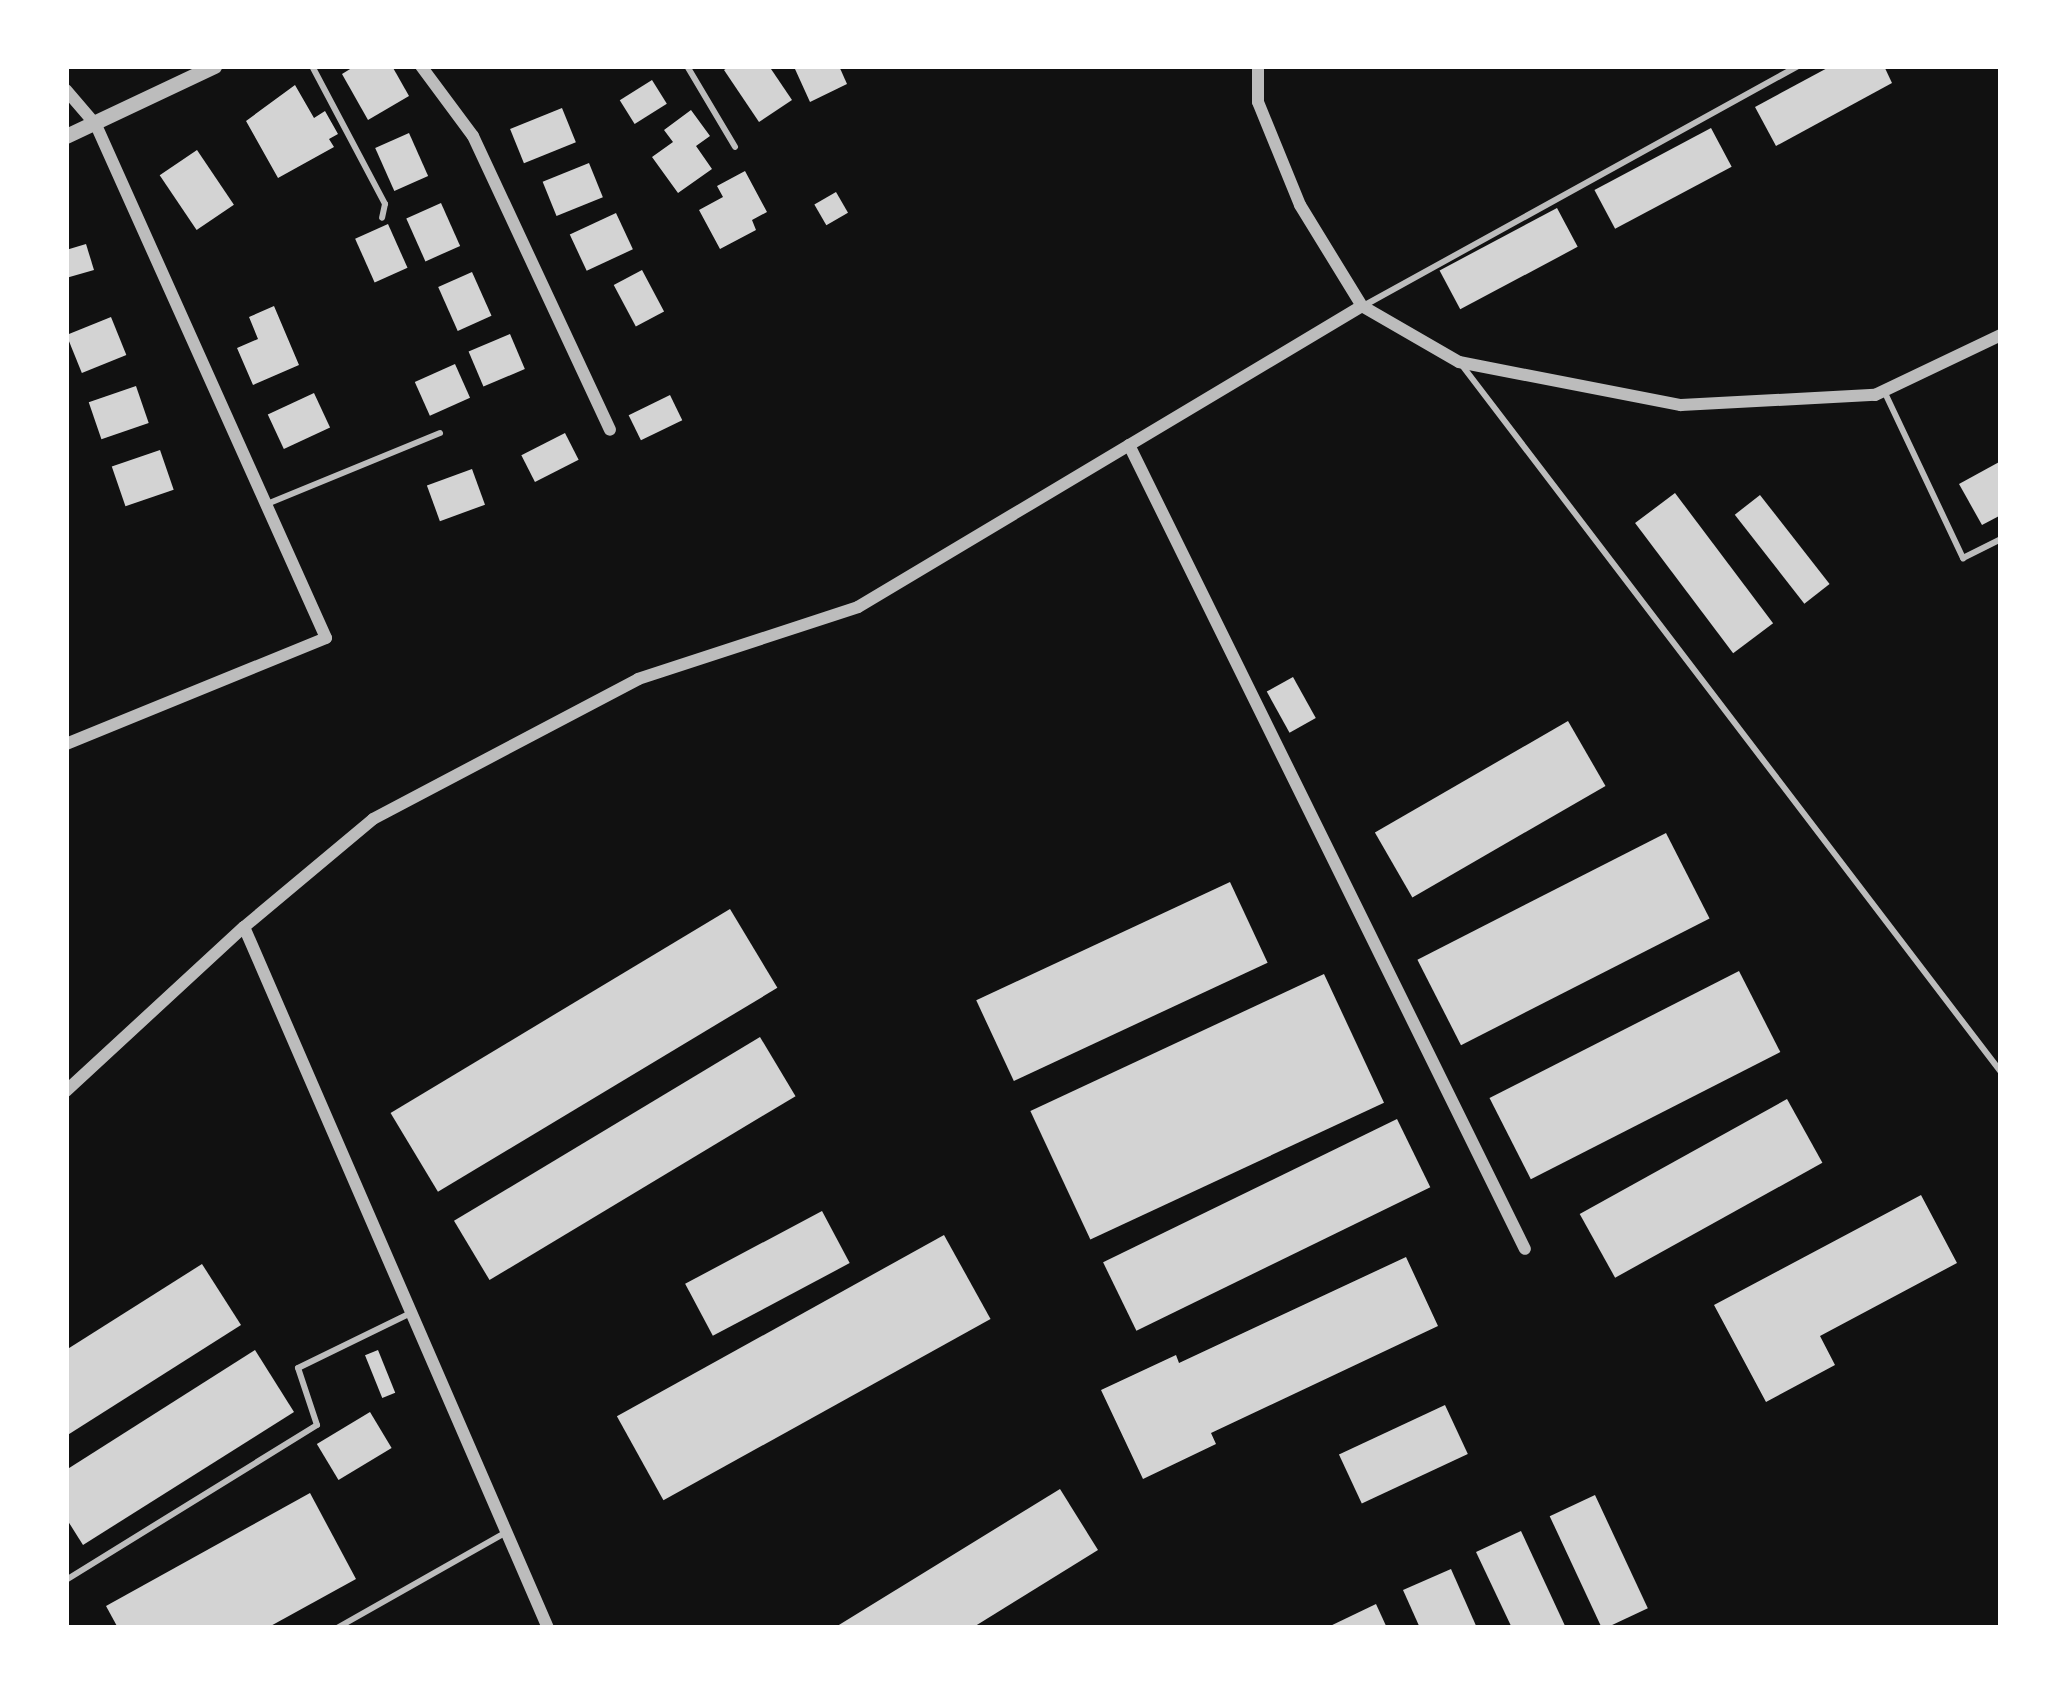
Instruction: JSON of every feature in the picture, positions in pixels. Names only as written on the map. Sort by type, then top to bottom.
[{"type":"street","points":[[66,136],[214,66]]},
{"type":"street","points":[[422,66],[473,136],[610,430]]},
{"type":"street","points":[[1258,66],[1258,102],[1300,205],[1362,306],[1459,362],[1681,405],[1884,391],[2001,335]]},
{"type":"street","points":[[66,90],[96,125],[326,638],[66,744]]},
{"type":"street","points":[[66,1091],[244,927],[373,819],[638,679],[858,607],[1362,306]]},
{"type":"street","points":[[1129,445],[1525,1249]]},
{"type":"street","points":[[244,927],[548,1628]]},
{"type":"lane","points":[[313,66],[385,204],[382,218]]},
{"type":"lane","points":[[687,66],[735,147]]},
{"type":"lane","points":[[1362,306],[1798,66]]},
{"type":"lane","points":[[1459,362],[2001,1072]]},
{"type":"lane","points":[[1884,391],[1964,558],[2001,539]]},
{"type":"lane","points":[[267,504],[440,433]]},
{"type":"lane","points":[[66,1580],[316,1425],[298,1367],[411,1312]]},
{"type":"lane","points":[[337,1628],[507,1532]]},
{"type":"building","points":[[355,66],[392,66],[409,96],[368,120],[342,74]]},
{"type":"building","points":[[769,66],[792,100],[759,122],[724,70]]},
{"type":"building","points":[[839,66],[847,84],[810,102],[795,69]]},
{"type":"building","points":[[1831,66],[1884,66],[1892,83],[1776,146],[1755,107]]},
{"type":"building","points":[[652,80],[667,104],[635,124],[620,100]]},
{"type":"building","points":[[295,85],[314,118],[325,111],[338,134],[329,139],[334,147],[278,178],[246,121]]},
{"type":"building","points":[[562,108],[576,142],[524,163],[510,129]]},
{"type":"building","points":[[691,110],[710,136],[696,146],[712,169],[678,193],[652,157],[673,142],[664,130]]},
{"type":"building","points":[[1711,128],[1732,167],[1615,229],[1594,190]]},
{"type":"building","points":[[409,133],[428,176],[394,191],[375,148]]},
{"type":"building","points":[[197,150],[234,205],[197,230],[160,175]]},
{"type":"building","points":[[589,163],[603,197],[557,216],[543,182]]},
{"type":"building","points":[[745,171],[767,212],[752,220],[756,230],[720,249],[699,210],[723,197],[717,186]]},
{"type":"building","points":[[836,192],[848,213],[826,225],[814,204]]},
{"type":"building","points":[[441,203],[460,246],[425,261],[406,218]]},
{"type":"building","points":[[1557,208],[1578,247],[1460,309],[1440,270]]},
{"type":"building","points":[[616,213],[633,249],[587,271],[570,235]]},
{"type":"building","points":[[388,224],[408,268],[375,282],[355,239]]},
{"type":"building","points":[[86,244],[94,270],[66,278],[66,250]]},
{"type":"building","points":[[642,270],[664,311],[636,327],[614,285]]},
{"type":"building","points":[[472,272],[492,316],[458,331],[438,287]]},
{"type":"building","points":[[274,306],[299,365],[253,385],[237,348],[258,339],[249,317]]},
{"type":"building","points":[[111,317],[126,355],[82,373],[66,335]]},
{"type":"building","points":[[510,334],[525,369],[483,387],[469,352]]},
{"type":"building","points":[[455,364],[470,398],[430,416],[415,382]]},
{"type":"building","points":[[136,386],[149,423],[101,439],[89,402]]},
{"type":"building","points":[[314,393],[330,427],[284,449],[268,415]]},
{"type":"building","points":[[670,395],[682,420],[641,440],[629,415]]},
{"type":"building","points":[[565,433],[579,460],[535,482],[521,455]]},
{"type":"building","points":[[160,450],[174,490],[125,506],[112,467]]},
{"type":"building","points":[[2001,461],[2001,515],[1982,525],[1959,484]]},
{"type":"building","points":[[472,469],[485,505],[440,521],[427,485]]},
{"type":"building","points":[[1675,493],[1773,623],[1733,653],[1635,523]]},
{"type":"building","points":[[1760,495],[1830,584],[1804,604],[1735,515]]},
{"type":"building","points":[[1293,677],[1316,718],[1290,733],[1267,692]]},
{"type":"building","points":[[1568,721],[1606,786],[1412,897],[1375,832]]},
{"type":"building","points":[[1666,833],[1710,919],[1461,1045],[1417,960]]},
{"type":"building","points":[[1230,882],[1268,963],[1014,1081],[976,1000]]},
{"type":"building","points":[[730,909],[777,988],[438,1192],[391,1113]]},
{"type":"building","points":[[1739,971],[1780,1052],[1531,1179],[1490,1098]]},
{"type":"building","points":[[1324,974],[1384,1103],[1090,1240],[1030,1111]]},
{"type":"building","points":[[760,1037],[796,1096],[490,1280],[454,1221]]},
{"type":"building","points":[[1787,1099],[1822,1163],[1615,1278],[1580,1214]]},
{"type":"building","points":[[1397,1119],[1430,1187],[1136,1331],[1103,1262]]},
{"type":"building","points":[[1921,1195],[1957,1263],[1820,1336],[1835,1365],[1766,1402],[1714,1305]]},
{"type":"building","points":[[822,1211],[850,1263],[713,1336],[685,1284]]},
{"type":"building","points":[[944,1235],[991,1319],[663,1500],[617,1416]]},
{"type":"building","points":[[1406,1257],[1438,1326],[1211,1433],[1216,1444],[1143,1479],[1101,1390],[1176,1355],[1179,1363]]},
{"type":"building","points":[[202,1264],[241,1325],[66,1436],[66,1350]]},
{"type":"building","points":[[255,1350],[294,1412],[83,1545],[66,1518],[66,1470]]},
{"type":"building","points":[[378,1350],[395,1393],[382,1398],[365,1355]]},
{"type":"building","points":[[1445,1405],[1468,1454],[1362,1503],[1339,1454]]},
{"type":"building","points":[[370,1412],[392,1448],[338,1480],[317,1444]]},
{"type":"building","points":[[1060,1489],[1098,1550],[972,1628],[834,1628]]},
{"type":"building","points":[[310,1493],[356,1579],[267,1628],[118,1628],[106,1606]]},
{"type":"building","points":[[1595,1495],[1648,1608],[1602,1628],[1550,1516]]},
{"type":"building","points":[[1521,1531],[1566,1628],[1512,1628],[1476,1552]]},
{"type":"building","points":[[1451,1569],[1477,1628],[1420,1628],[1403,1590]]},
{"type":"building","points":[[1376,1604],[1387,1628],[1326,1628]]}]
